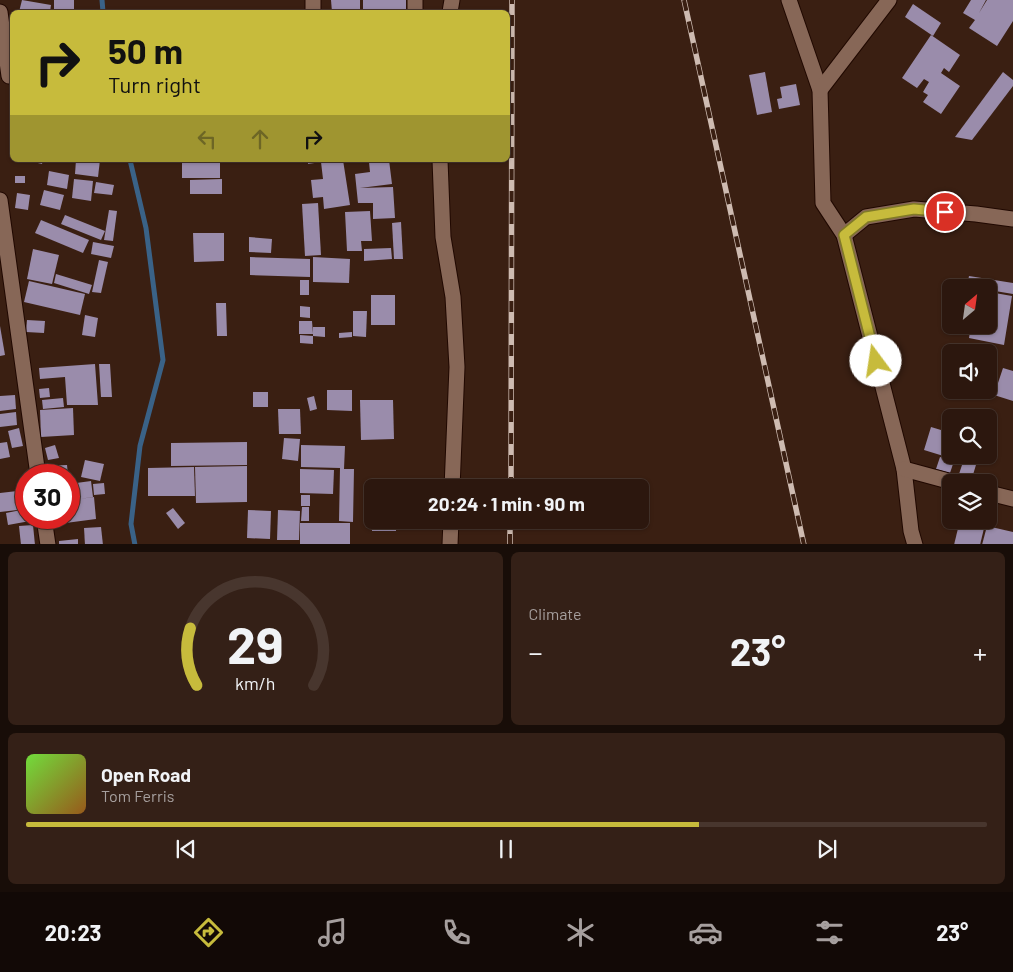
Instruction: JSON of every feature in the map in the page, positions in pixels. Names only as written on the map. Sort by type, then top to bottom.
[{"type":"street","points":[[789,0],[820,90],[823,203],[844,235],[904,469],[911,531],[915,544]]},
{"type":"street","points":[[820,90],[889,0]]},
{"type":"street","points":[[0,12],[7,77]]},
{"type":"street","points":[[440,162],[444,237],[452,297],[458,367],[452,479]]},
{"type":"street","points":[[0,200],[36,464]]},
{"type":"street","points":[[844,235],[866,217],[914,209],[976,214],[1013,220]]},
{"type":"street","points":[[904,469],[942,479]]},
{"type":"street","points":[[997,495],[1013,499]]},
{"type":"street","points":[[46,529],[48,544]]},
{"type":"street","points":[[450,544],[451,529]]},
{"type":"building","points":[[22,0],[51,5],[50,10],[20,10]]},
{"type":"building","points":[[54,0],[74,0],[74,10],[54,10]]},
{"type":"building","points":[[331,0],[360,0],[360,10],[332,10]]},
{"type":"building","points":[[363,0],[406,0],[406,10],[363,10]]},
{"type":"building","points":[[971,0],[986,0],[979,13],[987,0],[1013,0],[1013,21],[997,46],[969,28],[975,20],[963,13]]},
{"type":"building","points":[[913,4],[941,23],[933,36],[905,17]]},
{"type":"building","points":[[931,35],[960,55],[949,72],[944,68],[941,73],[960,86],[941,114],[923,102],[928,95],[923,92],[929,82],[924,79],[917,88],[902,78]]},
{"type":"building","points":[[765,72],[772,112],[757,115],[749,75]]},
{"type":"building","points":[[1003,72],[1013,80],[1013,86],[972,140],[955,137]]},
{"type":"building","points":[[796,84],[800,105],[779,109],[777,99],[782,98],[780,87]]},
{"type":"building","points":[[76,162],[100,162],[98,177],[75,174]]},
{"type":"building","points":[[182,162],[220,162],[220,178],[182,178]]},
{"type":"building","points":[[321,162],[343,162],[350,205],[324,209],[323,197],[313,198],[311,180],[323,179]]},
{"type":"building","points":[[369,162],[389,162],[392,184],[360,188],[393,187],[395,218],[373,219],[373,203],[358,203],[355,174],[370,172]]},
{"type":"building","points":[[49,171],[69,175],[67,189],[47,185]]},
{"type":"building","points":[[15,176],[25,176],[25,183],[15,183]]},
{"type":"building","points":[[74,179],[93,181],[91,201],[72,198]]},
{"type":"building","points":[[222,179],[222,194],[190,194],[190,180]]},
{"type":"building","points":[[96,182],[114,185],[112,195],[94,193]]},
{"type":"building","points":[[44,190],[64,195],[60,210],[40,205]]},
{"type":"building","points":[[17,193],[30,195],[28,210],[15,208]]},
{"type":"building","points":[[318,203],[321,255],[305,256],[302,204]]},
{"type":"building","points":[[109,210],[117,211],[113,241],[104,240]]},
{"type":"building","points":[[370,211],[372,241],[361,241],[362,251],[347,251],[345,212]]},
{"type":"building","points":[[65,215],[105,231],[101,240],[61,224]]},
{"type":"building","points":[[41,220],[89,240],[83,253],[35,233]]},
{"type":"building","points":[[401,222],[403,259],[394,259],[392,223]]},
{"type":"building","points":[[193,233],[224,233],[224,261],[194,262]]},
{"type":"building","points":[[249,237],[272,239],[271,253],[249,252]]},
{"type":"building","points":[[93,242],[114,246],[111,258],[91,254]]},
{"type":"building","points":[[391,248],[392,259],[364,261],[364,249]]},
{"type":"building","points":[[33,249],[59,255],[52,284],[27,279]]},
{"type":"building","points":[[250,257],[310,259],[310,277],[250,275]]},
{"type":"building","points":[[313,257],[350,259],[349,283],[313,282]]},
{"type":"building","points":[[99,260],[108,262],[101,293],[92,292]]},
{"type":"building","points":[[56,274],[92,285],[89,294],[54,283]]},
{"type":"building","points":[[969,276],[988,279],[968,279]]},
{"type":"building","points":[[300,280],[309,280],[309,295],[300,295]]},
{"type":"building","points":[[29,281],[85,294],[80,315],[24,302]]},
{"type":"building","points":[[998,281],[1013,283],[1013,294],[998,292]]},
{"type":"building","points":[[998,294],[1012,296],[1004,345],[969,338],[970,334],[998,334]]},
{"type":"building","points":[[371,295],[395,295],[395,325],[371,325]]},
{"type":"building","points":[[216,303],[226,303],[227,336],[217,336]]},
{"type":"building","points":[[300,306],[310,307],[310,318],[300,317]]},
{"type":"building","points":[[353,311],[367,311],[366,337],[353,336]]},
{"type":"building","points":[[85,315],[98,318],[95,337],[82,335]]},
{"type":"building","points":[[27,320],[45,321],[44,333],[26,332]]},
{"type":"building","points":[[299,321],[312,321],[313,334],[299,334]]},
{"type":"building","points":[[0,326],[5,355],[0,356]]},
{"type":"building","points":[[313,327],[325,327],[325,337],[313,336]]},
{"type":"building","points":[[352,332],[352,337],[339,338],[339,333]]},
{"type":"building","points":[[300,335],[313,336],[313,344],[300,343]]},
{"type":"building","points":[[95,364],[98,405],[67,405],[65,377],[40,379],[39,368]]},
{"type":"building","points":[[99,364],[110,364],[112,397],[101,397]]},
{"type":"building","points":[[1003,368],[1013,371],[1013,401],[997,396],[997,386]]},
{"type":"building","points":[[49,388],[50,397],[40,398],[39,389]]},
{"type":"building","points":[[327,390],[352,390],[352,411],[327,410]]},
{"type":"building","points":[[253,392],[268,392],[268,407],[253,407]]},
{"type":"building","points":[[15,395],[16,409],[0,411],[0,396]]},
{"type":"building","points":[[314,396],[317,409],[310,411],[307,398]]},
{"type":"building","points":[[63,398],[64,407],[43,409],[42,400]]},
{"type":"building","points":[[360,400],[393,400],[394,439],[361,440]]},
{"type":"building","points":[[73,408],[74,435],[41,437],[40,410]]},
{"type":"building","points":[[278,409],[300,409],[301,434],[279,434]]},
{"type":"building","points":[[16,412],[17,425],[0,427],[0,414]]},
{"type":"building","points":[[931,427],[942,430],[942,456],[924,450]]},
{"type":"building","points":[[19,428],[23,446],[12,448],[8,431]]},
{"type":"building","points":[[284,438],[300,439],[298,461],[282,459]]},
{"type":"building","points":[[7,442],[10,457],[0,459],[0,443]]},
{"type":"building","points":[[247,442],[247,465],[171,466],[171,443]]},
{"type":"building","points":[[55,445],[59,458],[48,460],[45,448]]},
{"type":"building","points":[[301,445],[345,446],[344,469],[354,469],[353,522],[339,521],[340,468],[301,467]]},
{"type":"building","points":[[940,457],[942,458],[942,464],[953,464],[950,473],[936,469]]},
{"type":"building","points":[[85,460],[104,464],[100,481],[81,477]]},
{"type":"building","points":[[962,464],[976,464],[973,474],[959,474]]},
{"type":"building","points":[[247,466],[247,502],[196,503],[195,467]]},
{"type":"building","points":[[194,467],[195,496],[148,496],[148,468]]},
{"type":"building","points":[[300,469],[334,470],[333,494],[300,493]]},
{"type":"building","points":[[91,481],[93,497],[80,499],[80,482]]},
{"type":"building","points":[[104,483],[105,494],[94,495],[93,484]]},
{"type":"building","points":[[15,491],[15,510],[0,512],[0,493]]},
{"type":"building","points":[[301,495],[310,495],[310,506],[301,506]]},
{"type":"building","points":[[94,497],[96,519],[80,521],[80,499]]},
{"type":"building","points":[[302,507],[309,507],[309,521],[301,521]]},
{"type":"building","points":[[173,508],[185,523],[178,529],[166,513]]},
{"type":"building","points":[[248,510],[271,511],[270,539],[247,538]]},
{"type":"building","points":[[278,510],[300,511],[299,540],[277,540]]},
{"type":"building","points":[[15,511],[15,524],[8,525],[6,513]]},
{"type":"building","points":[[300,523],[350,523],[350,544],[300,544]]},
{"type":"building","points":[[101,527],[103,544],[85,544],[84,528]]},
{"type":"building","points":[[997,528],[1013,532],[1013,544],[982,544],[986,529]]},
{"type":"building","points":[[19,529],[33,529],[35,544],[21,544]]},
{"type":"building","points":[[372,529],[396,529],[396,531],[372,531]]},
{"type":"building","points":[[958,529],[984,529],[980,544],[954,544]]},
{"type":"building","points":[[78,539],[78,544],[59,544],[59,541]]},
{"type":"waterway","points":[[102,0],[103,10]]},
{"type":"waterway","points":[[130,162],[146,228],[163,360],[140,446],[131,524],[135,544]]},
{"type":"railway","points":[[511,479],[512,0]]},
{"type":"railway","points":[[684,0],[804,544]]},
{"type":"railway","points":[[510,529],[510,544]]},
{"type":"route","points":[[876,361],[844,235],[866,217],[914,209],[945,212]]}]
